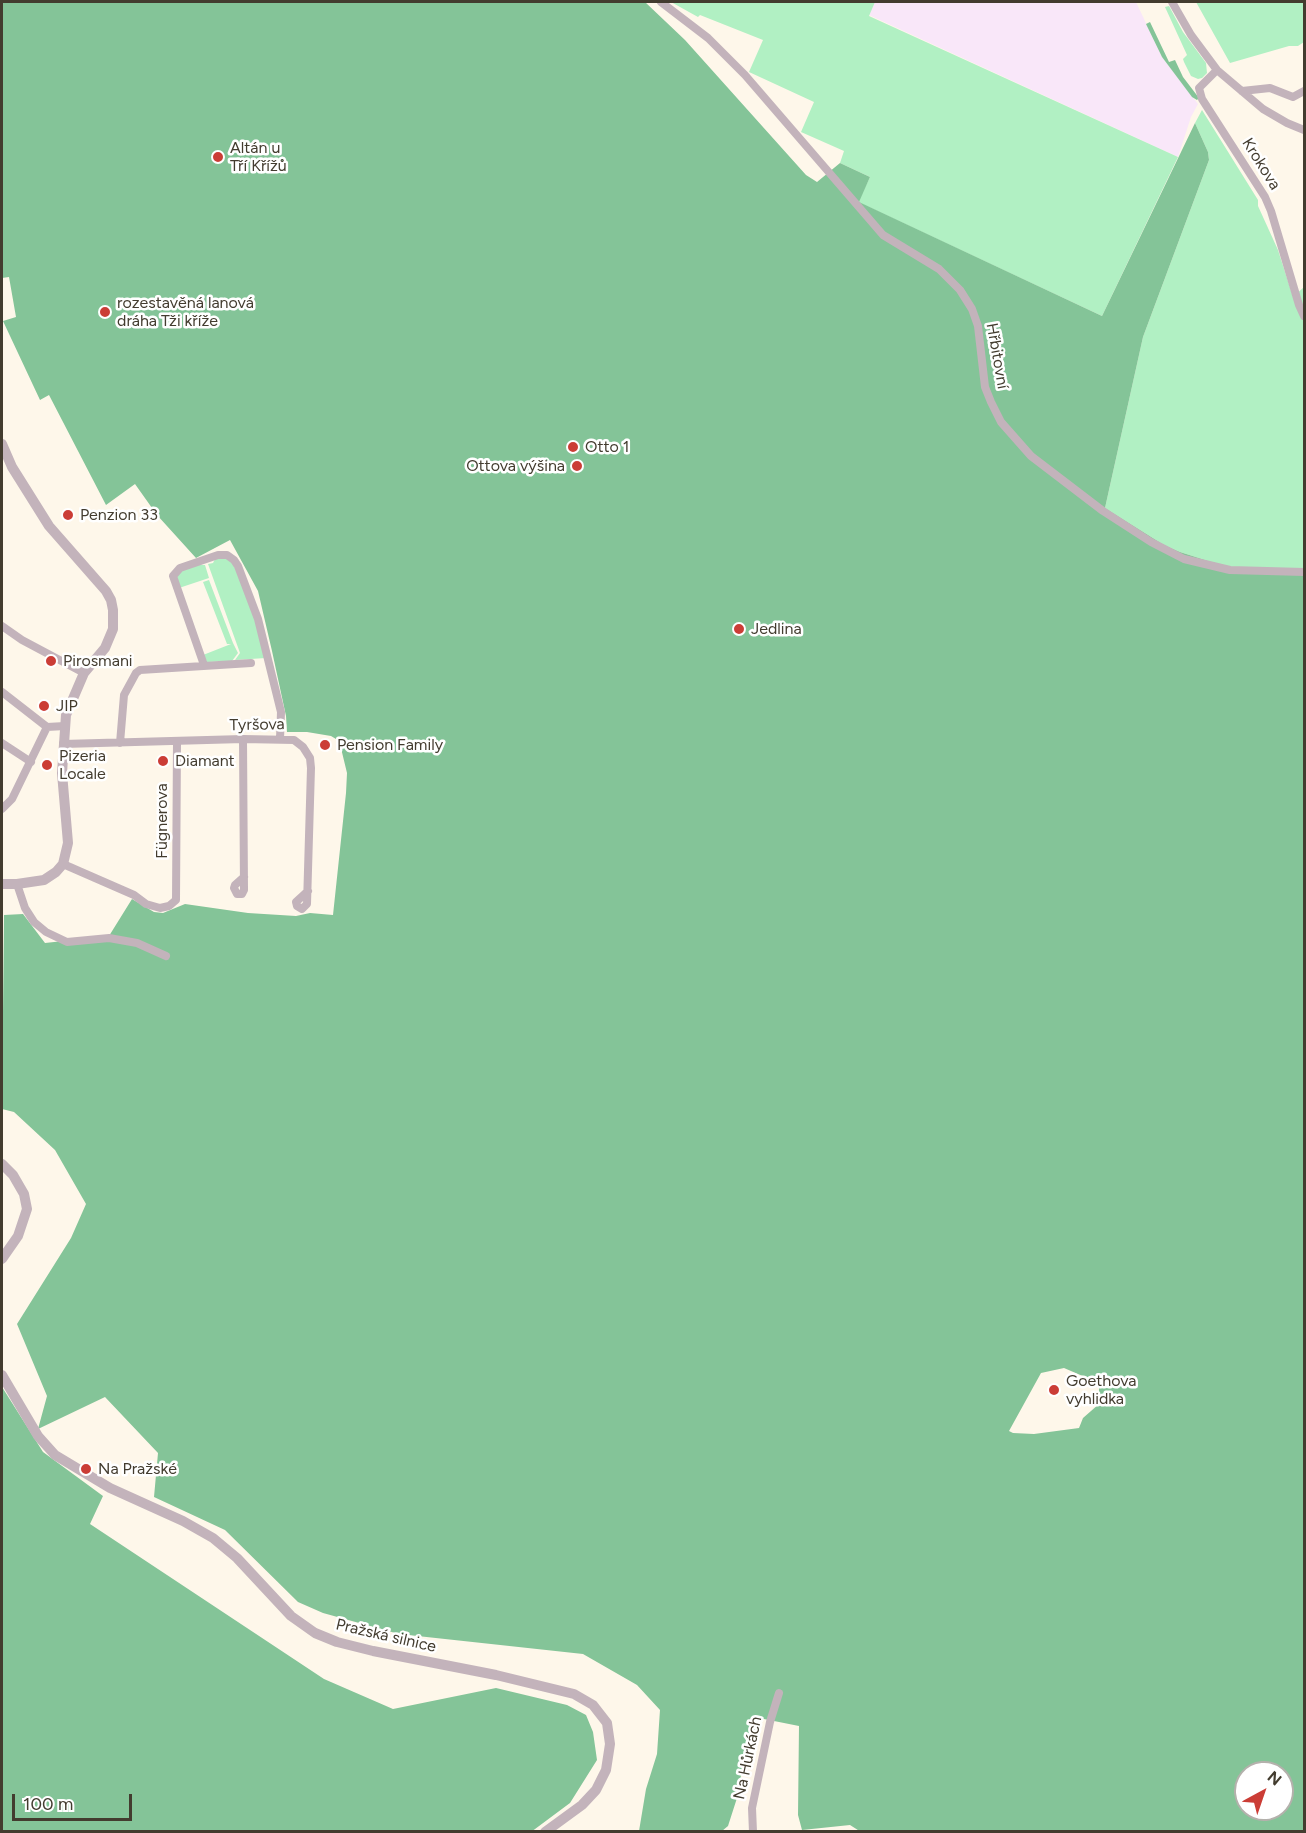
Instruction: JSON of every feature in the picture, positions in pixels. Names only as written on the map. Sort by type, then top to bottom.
[{"type":"street","name":"Hřbitovní","points":[[661,2],[708,38],[745,75],[883,235],[939,269],[960,290],[972,309],[978,326],[985,387],[991,402],[1001,422],[1031,456],[1103,511],[1151,542],[1184,559],[1230,570],[1305,572]]},
{"type":"street","points":[[1172,2],[1191,35],[1217,70],[1263,109],[1305,130]]},
{"type":"street","name":"Krokova","points":[[1217,70],[1199,88],[1202,99],[1265,197],[1299,305],[1305,316]]},
{"type":"street","points":[[1242,91],[1270,88],[1293,97],[1305,92]]},
{"type":"street","points":[[2,444],[12,467],[49,526],[95,577],[111,600],[113,629],[105,648],[84,673],[70,701],[63,744],[62,773],[69,843],[63,864],[44,880],[2,884]]},
{"type":"street","points":[[204,665],[173,576],[180,568],[218,555],[227,555],[238,566],[258,619],[281,712],[280,739]]},
{"type":"street","points":[[2,626],[22,640],[84,673]]},
{"type":"street","points":[[120,743],[124,694],[140,670],[251,663]]},
{"type":"street","points":[[2,692],[47,727],[65,726]]},
{"type":"street","points":[[2,809],[12,799],[47,727]]},
{"type":"street","points":[[243,739],[244,877]]},
{"type":"street","name":"Tyršova","points":[[63,744],[243,739],[294,740],[303,747],[310,758],[311,768],[308,891]]},
{"type":"street","name":"Fügnerova","points":[[63,864],[134,896],[146,904],[160,908],[169,906],[176,900],[177,742]]},
{"type":"street","points":[[2,743],[31,762]]},
{"type":"street","points":[[17,884],[25,908],[34,922],[46,932],[67,942],[109,938],[137,943],[166,956]]},
{"type":"street","points":[[2,1164],[13,1174],[24,1194],[27,1209],[18,1236],[2,1259]]},
{"type":"street","name":"Pražská silnice","points":[[2,1375],[38,1436],[56,1455],[110,1488],[183,1521],[213,1538],[237,1558],[291,1616],[315,1633],[373,1651],[496,1675],[574,1694],[593,1705],[607,1723],[610,1744],[606,1770],[596,1790],[582,1805],[544,1832]]},
{"type":"street","name":"Na Hůrkách","points":[[753,1832],[752,1808],[770,1722],[779,1693]]},
{"type":"shaded area","points":[[875,2],[1136,2],[1162,57],[1198,104],[1191,117],[1178,157],[869,15]]},
{"type":"green space","points":[[2,2],[645,2],[685,40],[806,175],[817,182],[840,163],[870,177],[859,202],[1102,316],[1195,123],[1208,152],[1209,160],[1143,337],[1105,508],[1164,545],[1224,566],[1244,569],[1304,568],[1304,1831],[861,1832],[850,1825],[802,1830],[798,1815],[799,1726],[759,1718],[742,1770],[737,1798],[728,1826],[722,1831],[639,1831],[646,1789],[657,1754],[660,1710],[637,1685],[583,1654],[399,1634],[323,1613],[298,1602],[225,1530],[154,1497],[158,1453],[105,1397],[38,1429],[47,1396],[17,1324],[71,1238],[86,1204],[55,1150],[14,1112],[2,1109],[4,915],[23,914],[45,943],[109,936],[132,899],[154,912],[163,913],[185,904],[248,913],[296,916],[310,913],[333,915],[347,773],[340,744],[336,739],[307,732],[287,732],[286,716],[258,591],[230,540],[196,558],[157,515],[135,484],[106,505],[49,395],[40,400],[3,321],[16,317],[9,277],[2,278]],"holes":[[[1064,1368],[1099,1383],[1099,1404],[1083,1418],[1079,1428],[1034,1434],[1009,1431],[1041,1373]]]},
{"type":"green space","points":[[671,2],[875,2],[869,16],[1178,157],[1102,316],[858,202],[870,177],[840,163],[844,151],[801,132],[814,102],[749,72],[763,40],[700,15],[698,17]]},
{"type":"green space","points":[[1196,2],[1304,2],[1304,42],[1298,46],[1289,46],[1230,63]]},
{"type":"green space","points":[[1169,6],[1183,32],[1206,63],[1207,73],[1202,78],[1191,76],[1184,62],[1183,59],[1187,55],[1165,7]]},
{"type":"green space","points":[[1150,22],[1169,62],[1175,60],[1183,77],[1199,98],[1197,100],[1192,97],[1162,57],[1146,24]]},
{"type":"green space","points":[[1202,110],[1258,200],[1258,206],[1278,250],[1293,297],[1304,287],[1304,568],[1244,569],[1224,566],[1164,545],[1105,508],[1143,337],[1209,160],[1208,152],[1195,123]]},
{"type":"green space","points":[[225,558],[233,563],[255,618],[266,658],[235,660],[240,653],[208,564],[213,563],[215,559]]},
{"type":"green space","points":[[205,565],[209,578],[179,588],[176,577],[181,571]]},
{"type":"green space","points":[[209,580],[238,653],[232,661],[207,662],[203,655],[231,644],[227,644],[203,582]]},
{"type":"green space","points":[[2,1387],[43,1452],[103,1496],[90,1524],[324,1679],[393,1709],[496,1688],[567,1705],[586,1715],[593,1732],[597,1760],[570,1803],[531,1832],[2,1831]]},
{"type":"place","name":"Altán u Tří Křížů","points":[[218,157]]},
{"type":"place","name":"rozestavěná lanová dráha Tži kříže","points":[[105,312]]},
{"type":"place","name":"Otto 1","points":[[573,447]]},
{"type":"place","name":"Ottova výšina","points":[[577,466]]},
{"type":"place","name":"Penzion 33","points":[[68,515]]},
{"type":"place","name":"Jedlina","points":[[739,629]]},
{"type":"place","name":"Pirosmani","points":[[51,661]]},
{"type":"place","name":"JIP","points":[[44,706]]},
{"type":"place","name":"Pension Family","points":[[325,745]]},
{"type":"place","name":"Diamant","points":[[163,761]]},
{"type":"place","name":"Pizeria Locale","points":[[47,765]]},
{"type":"place","name":"Goethova vyhlidka","points":[[1054,1390]]},
{"type":"place","name":"Na Pražské","points":[[86,1469]]}]
